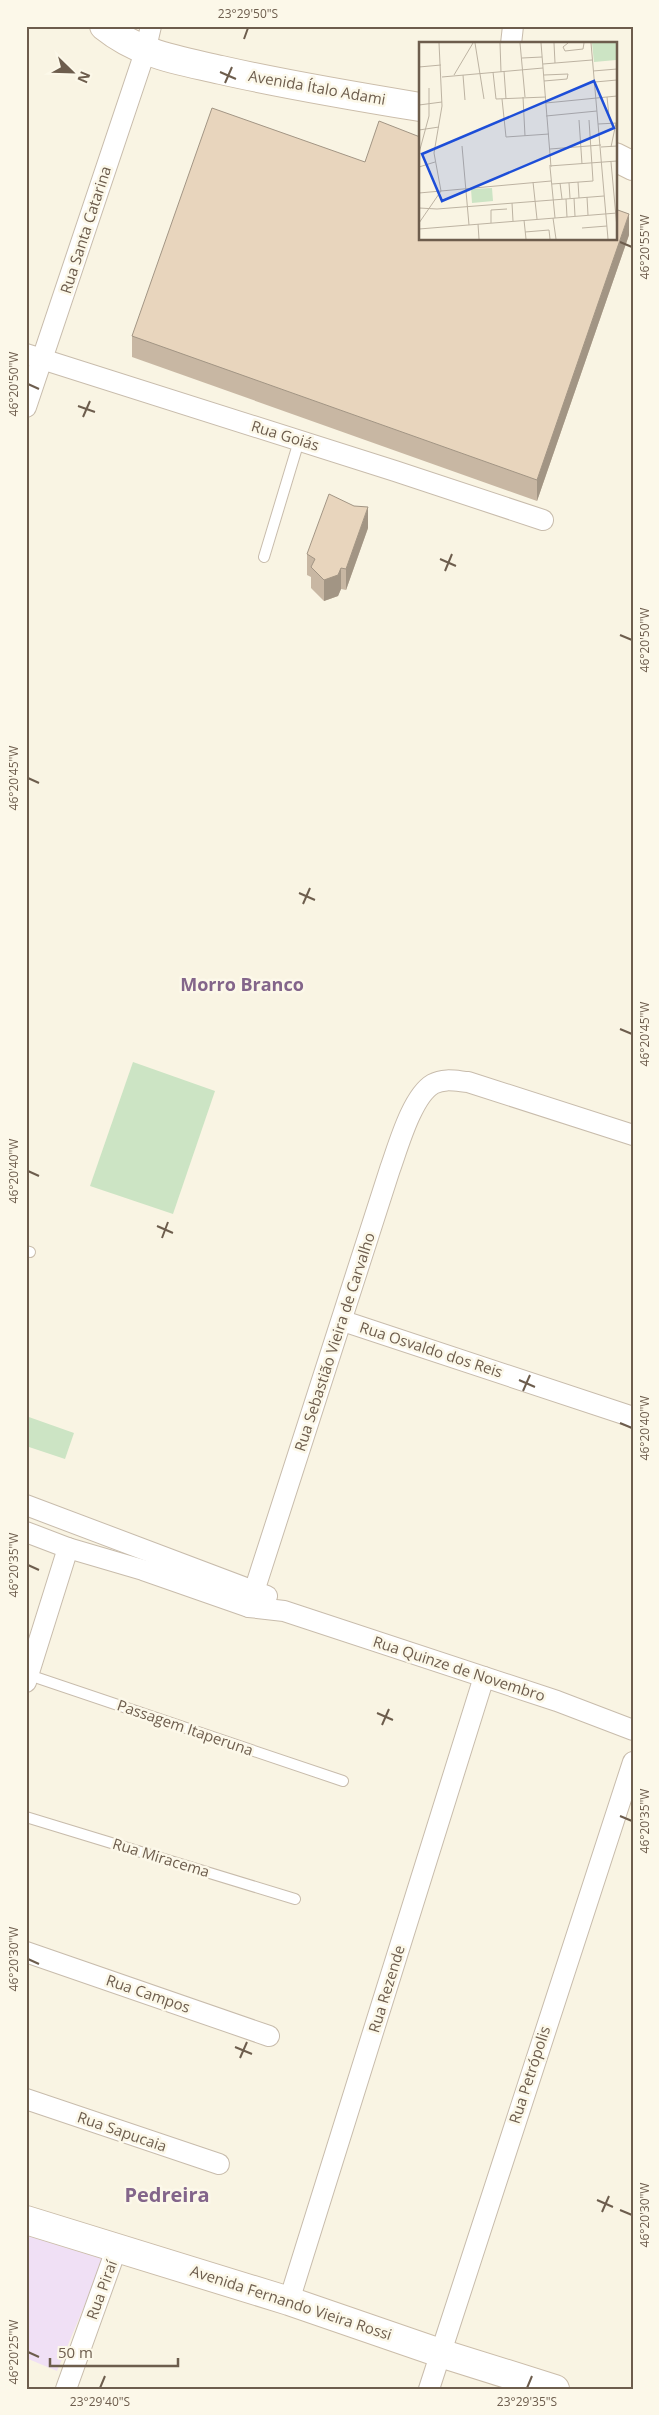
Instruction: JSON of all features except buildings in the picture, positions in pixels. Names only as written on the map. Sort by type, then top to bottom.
[{"type":"street","name":"Avenida Ítalo Adami","points":[[104,26],[119,38],[148,39],[336,94],[419,107]]},
{"type":"street","points":[[511,42],[513,26]]},
{"type":"street","name":"Rua Santa Catarina","points":[[26,408],[34,357],[148,39]]},
{"type":"street","points":[[616,158],[633,166]]},
{"type":"street","name":"Rua Goiás","points":[[34,357],[543,520]]},
{"type":"street","name":"Rua Sebastião Vieira de Carvalho","points":[[252,1599],[390,1169],[406,1127],[420,1098],[434,1084],[450,1080],[492,1088],[633,1135]]},
{"type":"street","name":"Rua Osvaldo dos Reis","points":[[343,1320],[633,1417]]},
{"type":"street","name":"Rua Quinze de Novembro","points":[[26,1505],[284,1611],[557,1701],[633,1730]]},
{"type":"street","points":[[34,1535],[50,1514]]},
{"type":"street","name":"Rua Quinze de Novembro","points":[[34,1535],[68,1548],[252,1599]]},
{"type":"street","points":[[27,1677],[68,1548]]},
{"type":"street","name":"Rua Rezende","points":[[290,2301],[484,1677]]},
{"type":"street","name":"Rua Petrópolis","points":[[429,2389],[633,1762]]},
{"type":"street","name":"Rua Campos","points":[[26,1952],[269,2036]]},
{"type":"street","name":"Rua Sapucaia","points":[[26,2100],[218,2164]]},
{"type":"street","name":"Avenida Fernando Vieira Rossi","points":[[26,2220],[290,2301],[440,2353],[555,2389]]},
{"type":"street","name":"Rua Piraí","points":[[66,2389],[118,2247]]},
{"type":"lane","points":[[264,557],[299,441]]},
{"type":"lane","name":"Passagem Itaperuna","points":[[27,1677],[343,1781]]},
{"type":"lane","name":"Rua Miracema","points":[[26,1817],[295,1899]]},
{"type":"shaded area","points":[[26,2235],[104,2259],[57,2371],[26,2358]]},
{"type":"green space","points":[[133,1062],[215,1091],[173,1214],[90,1186]]},
{"type":"green space","points":[[26,1416],[74,1433],[65,1459],[26,1446]]},
{"type":"district","name":"Morro Branco","points":[[242,985]]},
{"type":"district","name":"Pedreira","points":[[167,2195]]}]
